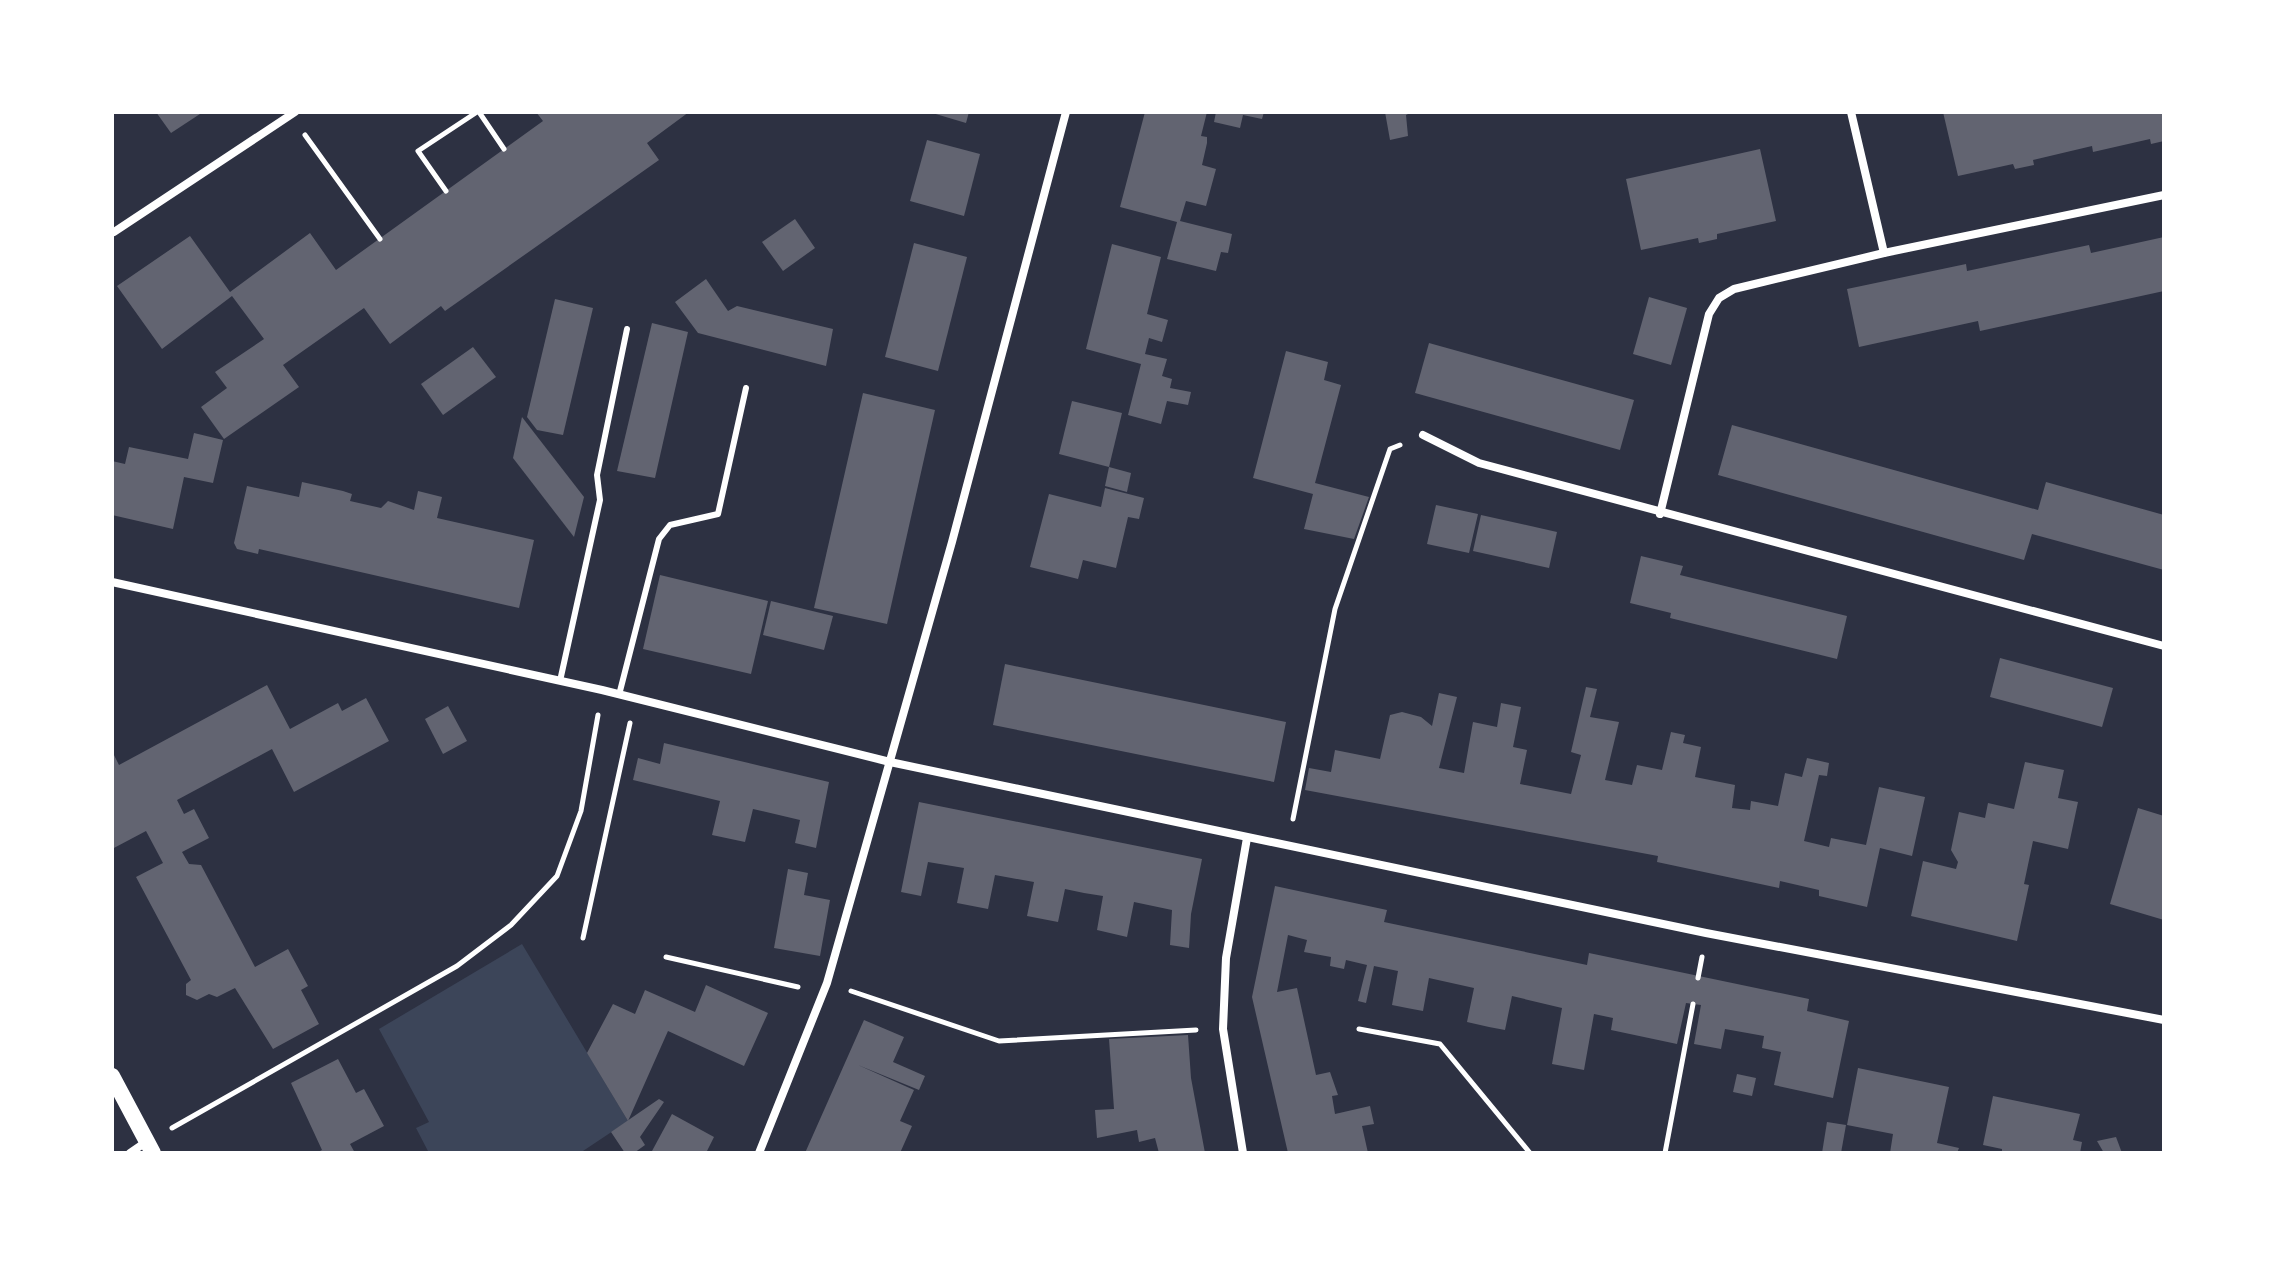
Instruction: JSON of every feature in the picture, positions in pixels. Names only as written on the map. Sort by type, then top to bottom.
[{"type":"main road","points":[[112,1076],[150,1147]]},
{"type":"street","points":[[759,1153],[827,983],[1066,112]]},
{"type":"street","points":[[1851,112],[1884,253]]},
{"type":"street","points":[[114,232],[293,113]]},
{"type":"street","points":[[1660,514],[1709,314],[1719,298],[1734,289],[1884,253],[2164,195]]},
{"type":"street","points":[[1423,435],[1479,463],[1660,514],[2164,646]]},
{"type":"street","points":[[112,582],[602,690],[890,762],[1706,933],[2164,1020]]},
{"type":"street","points":[[1243,1153],[1223,1029],[1226,958],[1247,838]]},
{"type":"street","points":[[130,1153],[150,1147]]},
{"type":"lane","points":[[560,681],[600,500],[597,475],[627,329]]},
{"type":"lane","points":[[619,695],[659,539],[670,525],[718,514],[746,388]]},
{"type":"path","points":[[446,191],[418,151],[478,112],[504,149]]},
{"type":"path","points":[[293,113],[380,239]]},
{"type":"path","points":[[1287,846],[1335,609],[1390,449],[1423,435]]},
{"type":"path","points":[[150,1147],[457,966],[511,925],[557,876],[581,811],[602,690]]},
{"type":"path","points":[[583,938],[636,698]]},
{"type":"path","points":[[666,957],[824,993]]},
{"type":"path","points":[[827,983],[999,1041],[1223,1029]]},
{"type":"path","points":[[1665,1153],[1693,1004]]},
{"type":"path","points":[[1359,1029],[1440,1044],[1530,1153]]},
{"type":"shaded area","points":[[522,944],[628,1121],[580,1153],[429,1153],[416,1128],[429,1122],[379,1029]]},
{"type":"building","points":[[156,112],[203,112],[171,133]]},
{"type":"building","points":[[536,112],[689,112],[647,143],[659,160],[445,311],[441,306],[390,344],[364,308],[283,365],[299,387],[224,439],[201,407],[227,388],[215,372],[264,339],[232,296],[162,349],[117,286],[190,236],[230,292],[310,233],[336,270],[543,121]]},
{"type":"building","points":[[929,112],[969,112],[966,123]]},
{"type":"building","points":[[1145,112],[1207,112],[1201,136],[1207,137],[1202,165],[1216,169],[1206,206],[1186,201],[1180,221],[1232,234],[1228,253],[1221,252],[1216,271],[1167,259],[1177,222],[1120,207]]},
{"type":"building","points":[[1216,112],[1264,112],[1262,119],[1243,115],[1240,128],[1214,122]]},
{"type":"building","points":[[1385,112],[1412,112],[1406,115],[1408,136],[1390,140]]},
{"type":"building","points":[[1943,112],[2164,112],[2164,141],[2151,144],[2150,139],[2093,152],[2092,146],[2033,160],[2034,165],[2015,169],[2013,164],[1958,176]]},
{"type":"building","points":[[927,140],[980,154],[964,216],[910,201]]},
{"type":"building","points":[[1760,149],[1776,221],[1717,234],[1717,239],[1699,243],[1698,238],[1641,250],[1626,179]]},
{"type":"building","points":[[795,219],[815,248],[783,271],[762,242]]},
{"type":"building","points":[[2164,237],[2164,291],[1980,331],[1978,321],[1859,347],[1847,289],[1966,264],[1967,271],[2089,245],[2091,253]]},
{"type":"building","points":[[914,243],[967,257],[938,371],[885,357]]},
{"type":"building","points":[[1112,244],[1161,257],[1147,314],[1168,320],[1162,342],[1149,338],[1145,354],[1167,359],[1162,376],[1172,379],[1170,388],[1191,392],[1188,405],[1167,401],[1161,424],[1128,415],[1141,364],[1086,349]]},
{"type":"building","points":[[706,279],[728,311],[737,306],[833,329],[826,366],[698,333],[675,302]]},
{"type":"building","points":[[1649,297],[1687,308],[1671,365],[1633,354]]},
{"type":"building","points":[[555,299],[593,308],[563,435],[537,430],[527,417]]},
{"type":"building","points":[[652,323],[688,332],[655,478],[617,471]]},
{"type":"building","points":[[1429,343],[1634,400],[1620,450],[1415,393]]},
{"type":"building","points":[[473,347],[496,377],[443,415],[421,384]]},
{"type":"building","points":[[1286,351],[1328,362],[1324,380],[1341,385],[1315,483],[1369,497],[1354,539],[1304,529],[1313,494],[1253,478]]},
{"type":"building","points":[[863,393],[935,410],[887,624],[814,608]]},
{"type":"building","points":[[1072,401],[1122,413],[1109,467],[1059,454]]},
{"type":"building","points":[[522,417],[584,497],[574,537],[513,458]]},
{"type":"building","points":[[1732,425],[2038,510],[2046,482],[2164,515],[2164,570],[2032,534],[2024,560],[1718,475]]},
{"type":"building","points":[[194,433],[223,440],[213,483],[184,477],[173,529],[112,515],[112,461],[125,464],[129,447],[188,459]]},
{"type":"building","points":[[1109,467],[1131,473],[1127,492],[1105,486]]},
{"type":"building","points":[[302,482],[343,491],[352,494],[350,501],[381,508],[388,501],[414,510],[418,491],[442,497],[437,518],[534,540],[519,608],[259,549],[258,554],[237,549],[234,543],[247,486],[299,497]]},
{"type":"building","points":[[1105,488],[1144,498],[1139,519],[1128,517],[1116,568],[1083,560],[1078,579],[1030,567],[1049,494],[1101,507]]},
{"type":"building","points":[[1436,505],[1478,514],[1469,553],[1427,544]]},
{"type":"building","points":[[1481,515],[1557,532],[1549,568],[1473,551]]},
{"type":"building","points":[[1641,556],[1683,566],[1680,575],[1847,616],[1837,659],[1670,618],[1671,613],[1630,603]]},
{"type":"building","points":[[660,575],[768,601],[751,674],[643,649]]},
{"type":"building","points":[[771,601],[833,616],[824,650],[763,635]]},
{"type":"building","points":[[2000,658],[2113,688],[2102,727],[1990,697]]},
{"type":"building","points":[[1005,664],[1286,722],[1274,782],[993,725]]},
{"type":"building","points":[[267,685],[290,729],[338,703],[342,711],[366,698],[389,741],[294,792],[272,749],[177,800],[184,814],[194,809],[209,838],[182,852],[189,864],[201,865],[255,967],[288,949],[308,986],[301,990],[319,1024],[273,1049],[235,988],[217,997],[209,994],[197,1000],[186,995],[186,984],[191,980],[136,877],[163,863],[146,831],[112,849],[112,751],[119,765]]},
{"type":"building","points":[[1586,687],[1597,689],[1590,717],[1619,722],[1605,780],[1632,785],[1637,765],[1662,770],[1671,732],[1685,735],[1683,743],[1701,747],[1695,777],[1735,785],[1732,808],[1750,810],[1751,801],[1778,806],[1785,773],[1802,777],[1807,758],[1829,763],[1827,776],[1819,775],[1804,841],[1829,847],[1831,838],[1866,845],[1879,787],[1925,797],[1912,856],[1880,848],[1867,907],[1819,896],[1819,890],[1780,881],[1779,888],[1657,862],[1658,856],[1305,790],[1309,768],[1331,772],[1335,750],[1380,759],[1390,715],[1402,712],[1421,717],[1432,726],[1439,693],[1457,697],[1439,768],[1464,773],[1473,722],[1497,727],[1501,703],[1521,707],[1513,747],[1527,750],[1520,784],[1571,794],[1581,755],[1571,752]]},
{"type":"building","points":[[448,706],[467,741],[443,754],[425,719]]},
{"type":"building","points":[[664,743],[829,782],[816,848],[795,843],[800,820],[753,809],[745,842],[712,835],[720,801],[633,780],[638,758],[660,764]]},
{"type":"building","points":[[2025,762],[2064,770],[2058,798],[2078,802],[2068,849],[2033,841],[2024,884],[2029,885],[2017,941],[1911,916],[1923,861],[1956,869],[1958,862],[1951,850],[1959,812],[1985,818],[1988,803],[2014,809]]},
{"type":"building","points":[[919,802],[1202,859],[1191,914],[1189,948],[1170,945],[1172,910],[1134,902],[1127,937],[1097,930],[1103,896],[1065,889],[1058,922],[1027,916],[1034,882],[995,875],[988,909],[957,903],[964,868],[928,862],[921,896],[901,892]]},
{"type":"building","points":[[2138,808],[2164,816],[2164,920],[2110,904]]},
{"type":"building","points":[[788,869],[808,873],[804,895],[830,900],[820,956],[774,948]]},
{"type":"building","points":[[1275,886],[1387,910],[1384,922],[1587,965],[1589,953],[1809,999],[1807,1011],[1849,1021],[1833,1098],[1774,1085],[1781,1052],[1762,1048],[1764,1036],[1725,1029],[1721,1049],[1694,1044],[1701,1005],[1686,1003],[1677,1044],[1611,1030],[1613,1018],[1594,1014],[1584,1070],[1552,1064],[1562,1008],[1512,996],[1505,1030],[1489,1027],[1467,1022],[1474,988],[1429,978],[1423,1011],[1392,1005],[1398,971],[1374,966],[1366,1003],[1358,1001],[1367,965],[1346,960],[1344,969],[1330,966],[1331,957],[1304,952],[1307,940],[1288,935],[1277,992],[1297,988],[1316,1075],[1330,1072],[1338,1095],[1332,1096],[1335,1114],[1370,1106],[1374,1124],[1362,1126],[1368,1153],[1288,1153],[1252,997]]},
{"type":"building","points":[[706,985],[768,1013],[744,1066],[668,1031],[628,1121],[587,1053],[613,1004],[635,1014],[645,990],[695,1012]]},
{"type":"building","points":[[864,1020],[904,1037],[893,1062],[925,1076],[919,1090],[858,1065],[914,1090],[900,1121],[912,1126],[900,1153],[805,1153]]},
{"type":"building","points":[[1188,1035],[1191,1078],[1205,1153],[1159,1153],[1155,1138],[1139,1142],[1137,1130],[1097,1138],[1095,1110],[1114,1109],[1109,1039]]},
{"type":"building","points":[[338,1059],[356,1093],[364,1089],[384,1126],[350,1144],[355,1153],[316,1153],[322,1150],[291,1083]]},
{"type":"building","points":[[1858,1068],[1949,1087],[1937,1143],[1959,1148],[1957,1153],[1890,1153],[1893,1134],[1847,1125]]},
{"type":"building","points":[[1737,1074],[1756,1078],[1752,1096],[1733,1092]]},
{"type":"building","points":[[1993,1096],[2080,1114],[2073,1140],[2082,1142],[2080,1153],[2002,1153],[2002,1149],[1983,1145]]},
{"type":"building","points":[[659,1099],[664,1102],[640,1137],[645,1145],[634,1153],[625,1153],[611,1132]]},
{"type":"building","points":[[672,1114],[714,1137],[706,1153],[652,1151]]},
{"type":"building","points":[[1827,1122],[1846,1125],[1841,1153],[1822,1153]]},
{"type":"building","points":[[2116,1137],[2122,1153],[2104,1153],[2097,1141]]}]
